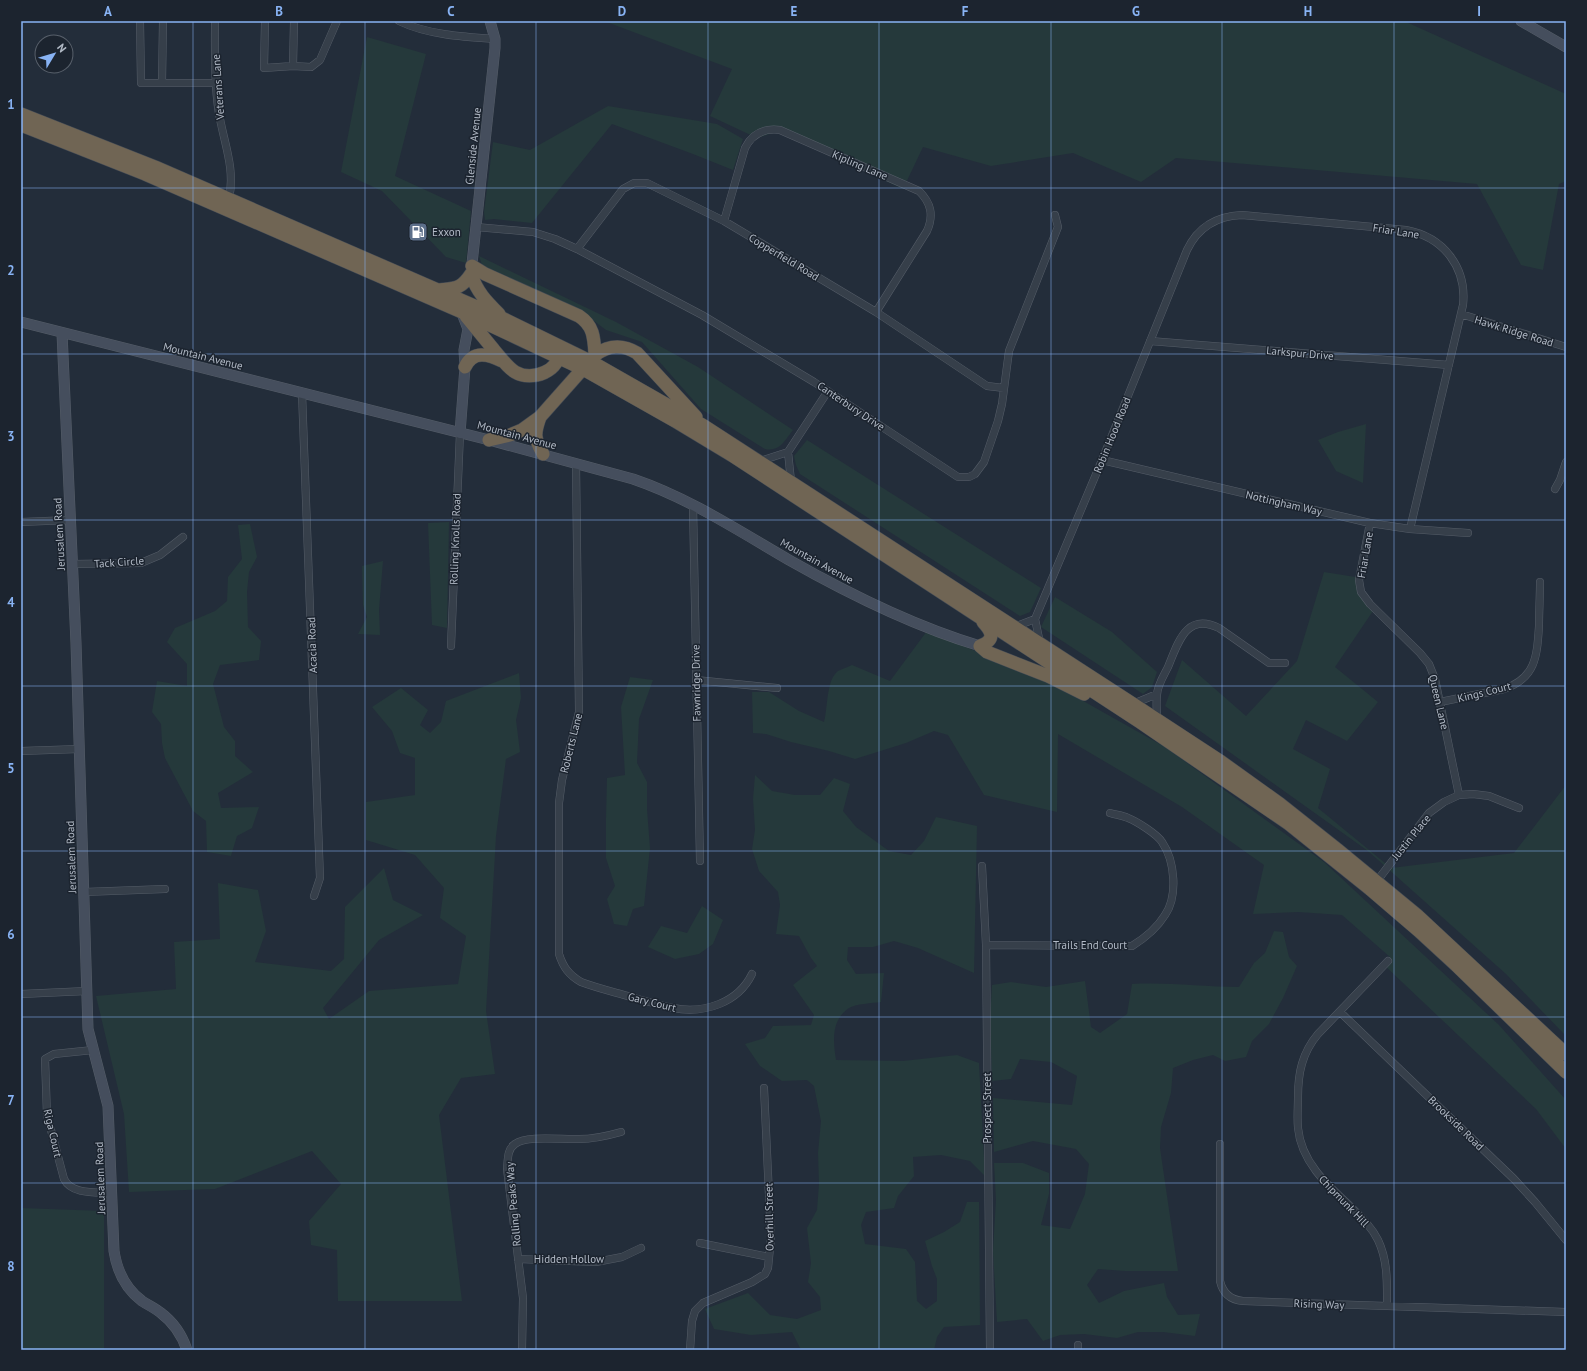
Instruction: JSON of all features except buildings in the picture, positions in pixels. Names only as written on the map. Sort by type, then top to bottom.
[{"type":"highway","points":[[21,114],[100,144],[502,318],[589,362],[704,426],[791,481],[1220,761],[1280,804],[1377,881],[1463,957],[1563,1063],[1566,1076]]},
{"type":"highway","points":[[21,125],[152,177],[462,312],[558,357],[589,362],[675,421],[733,456],[1140,722],[1289,824],[1370,889],[1563,1063]]},
{"type":"highway","points":[[439,290],[461,286],[466,282],[471,270]]},
{"type":"highway","points":[[471,270],[475,285],[480,294],[502,318]]},
{"type":"highway","points":[[471,270],[485,274],[584,319],[589,325],[593,334],[589,362]]},
{"type":"highway","points":[[462,312],[505,363],[517,373],[537,376],[552,367],[558,357],[559,350],[553,343]]},
{"type":"highway","points":[[489,440],[510,435],[522,430],[540,417],[589,362],[603,349],[617,346],[629,348],[637,353],[704,426]]},
{"type":"highway","points":[[465,367],[470,359],[482,355],[487,355],[505,363]]},
{"type":"highway","points":[[540,417],[535,431],[535,437],[543,454]]},
{"type":"highway","points":[[976,615],[988,628],[991,634],[991,639],[980,646],[987,652],[1048,676],[1140,722]]},
{"type":"street","points":[[140,21],[141,83],[216,83]]},
{"type":"street","points":[[162,83],[163,21]]},
{"type":"street","name":"Veterans Lane","points":[[215,21],[216,83],[221,130],[231,167],[232,185],[229,199]]},
{"type":"street","points":[[265,21],[264,68],[293,66],[311,67],[320,60],[337,21]]},
{"type":"street","points":[[293,66],[294,21]]},
{"type":"street","points":[[399,21],[418,29],[460,36],[495,39]]},
{"type":"street","name":"Glenside Avenue","points":[[471,270],[495,39],[490,21]]},
{"type":"street","points":[[1521,21],[1566,47]]},
{"type":"street","name":"Kipling Lane","points":[[724,221],[745,148],[756,134],[768,130],[780,130],[919,191],[929,203],[932,216],[931,222],[927,231],[876,312]]},
{"type":"street","name":"Copperfield Road","points":[[577,249],[623,189],[634,183],[647,183],[724,221],[876,312],[987,386],[1004,388]]},
{"type":"street","name":"Canterbury Drive","points":[[476,227],[533,232],[555,239],[577,249],[702,315],[828,391],[958,477],[962,477],[975,474],[984,462],[998,421],[1002,404],[1009,351],[1058,227],[1055,215]]},
{"type":"street","name":"Friar Lane","points":[[1187,250],[1192,240],[1200,231],[1214,221],[1230,215],[1242,215],[1413,231],[1438,243],[1448,253],[1456,264],[1461,277],[1464,291],[1464,305],[1410,529]]},
{"type":"street","name":"Robin Hood Road","points":[[1035,619],[1102,460],[1187,250]]},
{"type":"street","points":[[460,433],[465,367],[464,350],[468,329],[462,312]]},
{"type":"street","name":"Hawk Ridge Road","points":[[1461,314],[1566,347]]},
{"type":"street","name":"Mountain Avenue","points":[[21,322],[489,440],[621,475],[651,485],[693,505],[831,583],[873,604],[930,628],[980,646]]},
{"type":"street","name":"Jerusalem Road","points":[[62,333],[79,749],[88,1029],[108,1106],[114,1251],[119,1272],[126,1285],[136,1296],[161,1313],[173,1325],[183,1340],[187,1350]]},
{"type":"street","name":"Larkspur Drive","points":[[1150,341],[1449,365]]},
{"type":"street","points":[[760,461],[788,452],[828,391]]},
{"type":"street","name":"Acacia Road","points":[[302,393],[320,878],[314,896]]},
{"type":"street","name":"Rolling Knolls Road","points":[[451,646],[460,433]]},
{"type":"street","points":[[788,452],[791,481]]},
{"type":"street","name":"Nottingham Way","points":[[1102,460],[1370,523],[1410,529],[1468,533]]},
{"type":"street","points":[[1555,489],[1560,480],[1566,462]]},
{"type":"street","name":"Roberts Lane","points":[[568,972],[562,964],[559,954],[559,803],[562,780],[579,712],[576,463]]},
{"type":"street","name":"Fawnridge Drive","points":[[693,505],[700,861]]},
{"type":"street","points":[[21,522],[70,520]]},
{"type":"street","name":"Friar Lane","points":[[1360,586],[1359,580],[1370,523]]},
{"type":"street","name":"Tack Circle","points":[[72,564],[140,563],[160,555],[182,537]]},
{"type":"street","name":"Kings Court","points":[[1440,702],[1504,689],[1520,681],[1527,675],[1536,659],[1538,648],[1540,582]]},
{"type":"street","name":"Queen Lane","points":[[1360,586],[1361,592],[1370,604],[1420,653],[1429,664],[1435,679],[1459,795]]},
{"type":"street","points":[[1014,626],[1035,619],[1040,643]]},
{"type":"street","points":[[1157,720],[1157,694],[1180,639],[1192,626],[1199,624],[1212,624],[1269,663],[1285,663]]},
{"type":"street","points":[[696,680],[777,688]]},
{"type":"street","points":[[1133,704],[1157,694]]},
{"type":"street","points":[[21,751],[79,749]]},
{"type":"street","name":"Justin Place","points":[[1377,881],[1429,813],[1444,802],[1459,795],[1473,794],[1489,796],[1519,808]]},
{"type":"street","name":"Trails End Court","points":[[986,945],[1132,946],[1144,938],[1157,926],[1166,914],[1173,895],[1173,874],[1169,855],[1162,841],[1148,830],[1128,818],[1110,813]]},
{"type":"street","name":"Prospect Street","points":[[982,866],[986,945],[990,1350]]},
{"type":"street","points":[[84,892],[164,889]]},
{"type":"street","name":"Chipmunk Hill","points":[[1387,1306],[1386,1264],[1378,1239],[1368,1224],[1327,1185],[1314,1169],[1304,1150],[1298,1128],[1298,1084],[1302,1061],[1313,1040],[1388,961]]},
{"type":"street","name":"Gary Court","points":[[568,972],[573,977],[590,985],[665,1006],[691,1010],[709,1007],[733,997],[748,984],[752,974]]},
{"type":"street","points":[[21,994],[87,991]]},
{"type":"street","name":"Brookside Road","points":[[1340,1012],[1514,1179],[1566,1240]]},
{"type":"street","name":"Riga Court","points":[[93,1050],[54,1054],[45,1059],[47,1115],[64,1179],[69,1186],[75,1190],[112,1193]]},
{"type":"street","name":"Overhill Street","points":[[690,1350],[692,1321],[695,1311],[703,1303],[752,1282],[765,1274],[768,1268],[771,1238],[764,1088]]},
{"type":"street","name":"Rolling Peaks Way","points":[[522,1350],[523,1298],[507,1169],[509,1150],[514,1144],[527,1139],[601,1138],[621,1132]]},
{"type":"street","name":"Rising Way","points":[[1220,1144],[1220,1281],[1225,1293],[1230,1298],[1243,1301],[1566,1312]]},
{"type":"street","points":[[700,1242],[769,1257]]},
{"type":"street","name":"Hidden Hollow","points":[[518,1259],[596,1262],[622,1257],[641,1248]]},
{"type":"green space","points":[[604,21],[1404,21],[1566,94],[1566,181],[1559,184],[1543,270],[1521,265],[1477,184],[1176,158],[1141,182],[1073,153],[991,166],[923,147],[903,189],[779,131],[757,138],[710,116],[732,69]]},
{"type":"green space","points":[[367,37],[426,54],[395,176],[471,211],[466,263],[446,257],[382,191],[341,172]]},
{"type":"green space","points":[[608,106],[717,124],[743,139],[733,170],[612,124],[532,223],[494,219],[485,220],[484,212],[493,142],[530,150]]},
{"type":"green space","points":[[479,256],[616,322],[698,367],[793,430],[781,445],[774,449],[765,449],[701,409],[642,342],[606,330],[586,315],[490,270],[482,265]]},
{"type":"green space","points":[[1366,424],[1363,483],[1336,471],[1318,440],[1338,432]]},
{"type":"green space","points":[[807,440],[1041,588],[1030,612],[1020,616],[800,474],[794,456]]},
{"type":"green space","points":[[449,522],[447,628],[432,625],[428,523]]},
{"type":"green space","points":[[250,524],[257,557],[249,572],[247,592],[248,627],[261,641],[259,660],[220,665],[213,684],[224,727],[235,741],[235,756],[253,772],[218,793],[221,808],[259,807],[252,828],[237,836],[231,856],[207,852],[206,821],[193,811],[165,758],[162,743],[161,724],[152,712],[157,681],[187,686],[187,664],[167,642],[175,628],[215,611],[227,601],[228,577],[242,559],[238,525]]},
{"type":"green space","points":[[383,561],[379,610],[380,635],[358,634],[367,617],[363,605],[362,566]]},
{"type":"green space","points":[[1324,572],[1362,578],[1363,595],[1373,611],[1335,667],[1378,702],[1347,741],[1306,720],[1293,749],[1330,769],[1318,808],[1391,868],[1514,853],[1566,785],[1566,1036],[1506,974],[1368,851],[1165,706],[1182,660],[1246,716],[1297,661]]},
{"type":"green space","points":[[1055,597],[1112,632],[1157,672],[1152,687],[1143,694],[1041,627]]},
{"type":"green space","points":[[927,631],[1046,680],[1165,747],[1324,862],[1499,1025],[1566,1100],[1566,1149],[1536,1109],[1383,964],[1390,957],[1342,915],[1298,912],[1253,914],[1264,865],[1182,807],[1058,734],[1057,812],[984,795],[948,735],[934,731],[906,743],[855,759],[766,734],[753,733],[752,692],[769,692],[799,711],[824,722],[829,687],[834,675],[838,671],[852,665],[890,681]]},
{"type":"green space","points":[[519,673],[521,698],[516,720],[520,752],[506,759],[496,836],[486,1011],[495,1074],[461,1078],[439,1115],[462,1301],[338,1301],[337,1250],[311,1245],[309,1221],[341,1184],[312,1151],[215,1189],[129,1192],[124,1114],[96,996],[176,989],[174,942],[220,939],[218,883],[258,890],[266,931],[255,962],[331,971],[344,959],[345,907],[384,868],[393,900],[423,915],[379,940],[323,1008],[329,1019],[369,991],[458,984],[466,936],[440,918],[444,888],[415,855],[366,840],[366,802],[415,795],[415,758],[400,753],[392,731],[372,707],[401,688],[428,710],[420,725],[430,733],[441,722],[446,701]]},
{"type":"green space","points":[[630,677],[653,680],[639,719],[637,763],[647,782],[647,809],[650,848],[644,906],[633,909],[627,926],[614,924],[607,899],[615,886],[606,858],[606,818],[607,778],[625,775],[621,707]]},
{"type":"green space","points":[[755,775],[772,791],[795,795],[820,795],[834,778],[850,784],[843,811],[856,827],[889,851],[911,855],[924,841],[936,817],[977,826],[974,973],[918,948],[894,941],[873,947],[848,947],[847,960],[856,974],[884,973],[881,1002],[849,1008],[843,1013],[836,1025],[834,1038],[836,1060],[903,1061],[957,1055],[979,1063],[985,1176],[970,1161],[941,1155],[913,1157],[914,1176],[898,1196],[894,1208],[866,1212],[861,1225],[865,1244],[906,1249],[915,1262],[917,1301],[926,1309],[937,1301],[937,1279],[925,1241],[960,1222],[967,1202],[979,1202],[980,1325],[944,1327],[937,1337],[934,1350],[805,1350],[800,1348],[792,1332],[751,1335],[714,1329],[705,1309],[748,1293],[770,1315],[797,1319],[821,1310],[820,1297],[808,1282],[811,1263],[807,1228],[817,1210],[819,1184],[818,1153],[821,1121],[814,1086],[807,1080],[782,1081],[760,1066],[745,1044],[765,1038],[773,1026],[811,1025],[814,1015],[793,985],[817,966],[799,936],[776,934],[780,905],[778,892],[759,871],[752,849],[755,830],[753,799]]},
{"type":"green space","points":[[702,906],[723,920],[713,944],[699,954],[675,959],[648,947],[661,926],[687,933]]},
{"type":"green space","points":[[1274,931],[1283,932],[1289,957],[1297,966],[1283,998],[1269,1024],[1252,1041],[1246,1057],[1225,1061],[1213,1055],[1193,1060],[1173,1068],[1171,1093],[1161,1127],[1160,1148],[1178,1271],[1125,1271],[1098,1269],[1087,1285],[1099,1303],[1124,1291],[1164,1283],[1167,1297],[1178,1315],[1200,1314],[1195,1336],[1163,1332],[1138,1332],[1117,1338],[1084,1334],[1060,1335],[1043,1341],[1027,1319],[997,1322],[993,1251],[996,1200],[994,1163],[1023,1163],[1049,1173],[1049,1194],[1041,1225],[1070,1229],[1085,1194],[1089,1164],[1076,1149],[1033,1141],[994,1152],[993,1098],[1072,1105],[1077,1076],[1051,1062],[1020,1059],[1011,1079],[992,1081],[990,1020],[992,985],[1011,982],[1046,987],[1085,981],[1091,1027],[1100,1033],[1127,1014],[1132,984],[1239,987],[1254,963],[1265,953]]},
{"type":"green space","points":[[21,1208],[104,1211],[104,1350],[21,1350]]},
{"type":"place","name":"Exxon","points":[[418,232]]}]
